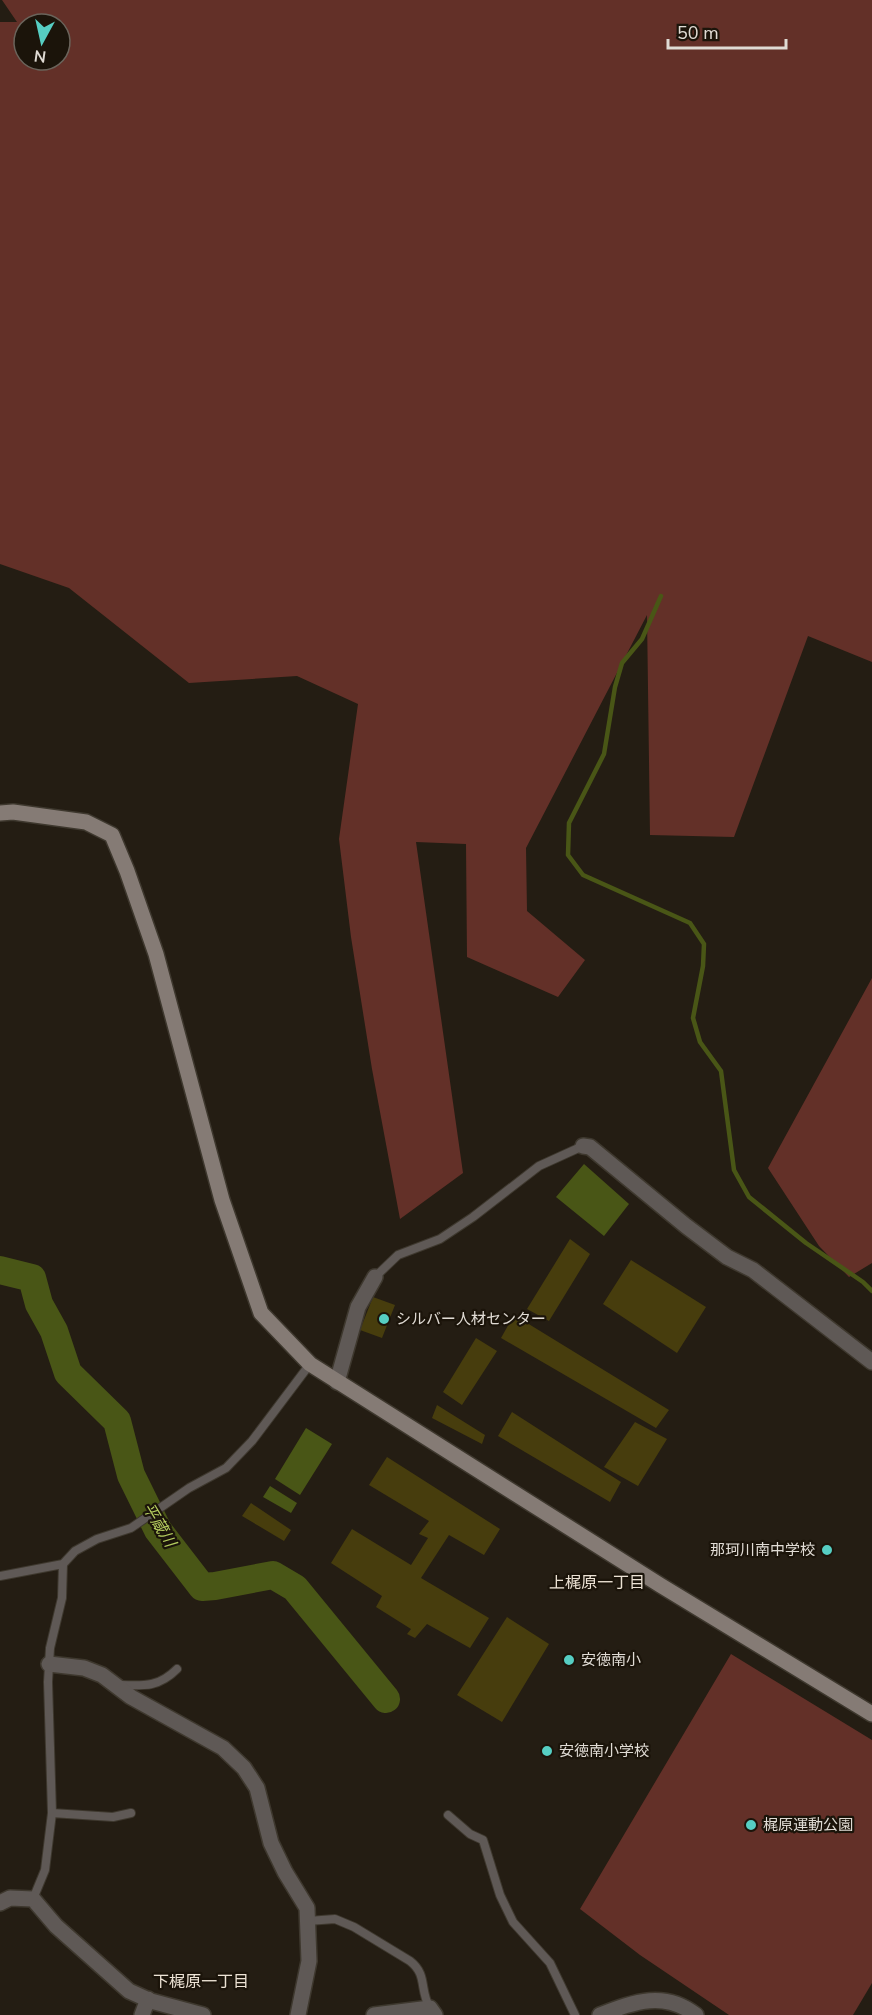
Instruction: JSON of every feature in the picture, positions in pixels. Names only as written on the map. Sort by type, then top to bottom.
[{"type":"street","points":[[0,813],[13,812],[86,822],[112,835],[156,954],[222,1200],[261,1312],[310,1364],[660,1585],[872,1714]]},
{"type":"street","points":[[583,1146],[590,1148],[727,1257],[753,1270],[870,1356]]},
{"type":"street","points":[[337,1382],[358,1308],[375,1277]]},
{"type":"street","points":[[49,1664],[84,1668],[102,1675],[131,1697],[223,1748],[244,1768],[257,1788],[271,1843],[285,1872],[307,1908],[309,1961],[298,2015]]},
{"type":"street","points":[[0,1903],[10,1898],[33,1899],[56,1926],[129,1991],[203,2015]]},
{"type":"street","points":[[142,2015],[148,1999]]},
{"type":"street","points":[[600,2015],[630,2003],[668,2000],[687,2008],[696,2015]]},
{"type":"street","points":[[374,2015],[432,2012]]},
{"type":"lane","points":[[375,1277],[398,1255],[440,1239],[473,1217],[539,1166],[583,1146]]},
{"type":"lane","points":[[0,1576],[63,1564],[75,1551],[98,1539],[131,1528],[189,1488],[226,1468],[252,1441],[310,1364]]},
{"type":"lane","points":[[33,1899],[45,1870],[52,1813],[48,1682],[50,1648],[62,1598],[63,1564]]},
{"type":"lane","points":[[113,1685],[135,1686],[160,1683],[177,1669]]},
{"type":"lane","points":[[52,1813],[113,1817],[131,1813]]},
{"type":"lane","points":[[448,1815],[470,1834],[483,1840],[513,1923],[550,1963],[575,2015]]},
{"type":"lane","points":[[308,1920],[335,1919],[416,1965],[420,1972],[424,1999],[432,2012]]},
{"type":"shaded area","points":[[2,0],[872,0],[872,662],[808,636],[734,837],[650,835],[647,615],[526,848],[527,911],[585,960],[558,997],[467,957],[466,844],[416,842],[463,1173],[400,1219],[372,1069],[351,937],[339,839],[358,704],[297,676],[189,683],[69,588],[0,564],[0,22],[12,22],[12,72],[72,72],[72,12],[12,12],[12,15]]},
{"type":"shaded area","points":[[872,978],[872,1263],[849,1277],[819,1246],[768,1168]]},
{"type":"shaded area","points":[[584,1164],[629,1204],[604,1236],[556,1197]]},
{"type":"shaded area","points":[[306,1428],[332,1444],[300,1495],[275,1479]]},
{"type":"shaded area","points":[[270,1486],[297,1503],[291,1513],[263,1497]]},
{"type":"shaded area","name":"梶原運動公園","points":[[731,1654],[872,1740],[872,1983],[853,2015],[729,2015],[640,1955],[580,1909]]},
{"type":"building","points":[[570,1239],[590,1254],[549,1321],[527,1309]]},
{"type":"building","points":[[631,1260],[706,1307],[677,1353],[603,1304]]},
{"type":"building","points":[[373,1297],[395,1305],[382,1338],[360,1330]]},
{"type":"building","points":[[514,1315],[669,1410],[656,1428],[501,1338]]},
{"type":"building","points":[[476,1338],[497,1351],[462,1405],[443,1392]]},
{"type":"building","points":[[437,1405],[485,1435],[482,1444],[432,1418]]},
{"type":"building","points":[[512,1412],[621,1482],[610,1502],[498,1436]]},
{"type":"building","points":[[635,1422],[667,1439],[638,1486],[604,1467]]},
{"type":"building","points":[[387,1457],[500,1529],[484,1555],[449,1535],[421,1578],[489,1618],[470,1648],[427,1624],[415,1638],[407,1634],[411,1629],[376,1607],[382,1596],[331,1563],[352,1529],[411,1565],[428,1538],[419,1534],[429,1521],[369,1485]]},
{"type":"building","points":[[251,1503],[291,1530],[284,1541],[242,1516]]},
{"type":"building","points":[[507,1617],[549,1644],[502,1722],[457,1695]]},
{"type":"waterway","points":[[661,596],[642,639],[622,663],[615,687],[604,754],[569,823],[568,855],[583,875],[690,923],[704,944],[703,966],[693,1018],[700,1042],[721,1071],[734,1170],[749,1197],[806,1243],[863,1282],[872,1291]]},
{"type":"waterway","name":"平蔵川","points":[[0,1270],[32,1278],[39,1304],[54,1331],[68,1373],[117,1421],[131,1475],[158,1530],[202,1587],[273,1575],[295,1588],[386,1699]]},
{"type":"place","name":"シルバー人材センター","points":[[384,1319]]},
{"type":"place","name":"那珂川南中学校","points":[[827,1550]]},
{"type":"place","name":"安徳南小","points":[[569,1660]]},
{"type":"place","name":"安徳南小学校","points":[[547,1751]]},
{"type":"place","name":"梶原運動公園","points":[[751,1825]]},
{"type":"district","name":"上梶原一丁目","points":[[597,1583]]},
{"type":"district","name":"下梶原一丁目","points":[[201,1982]]}]
